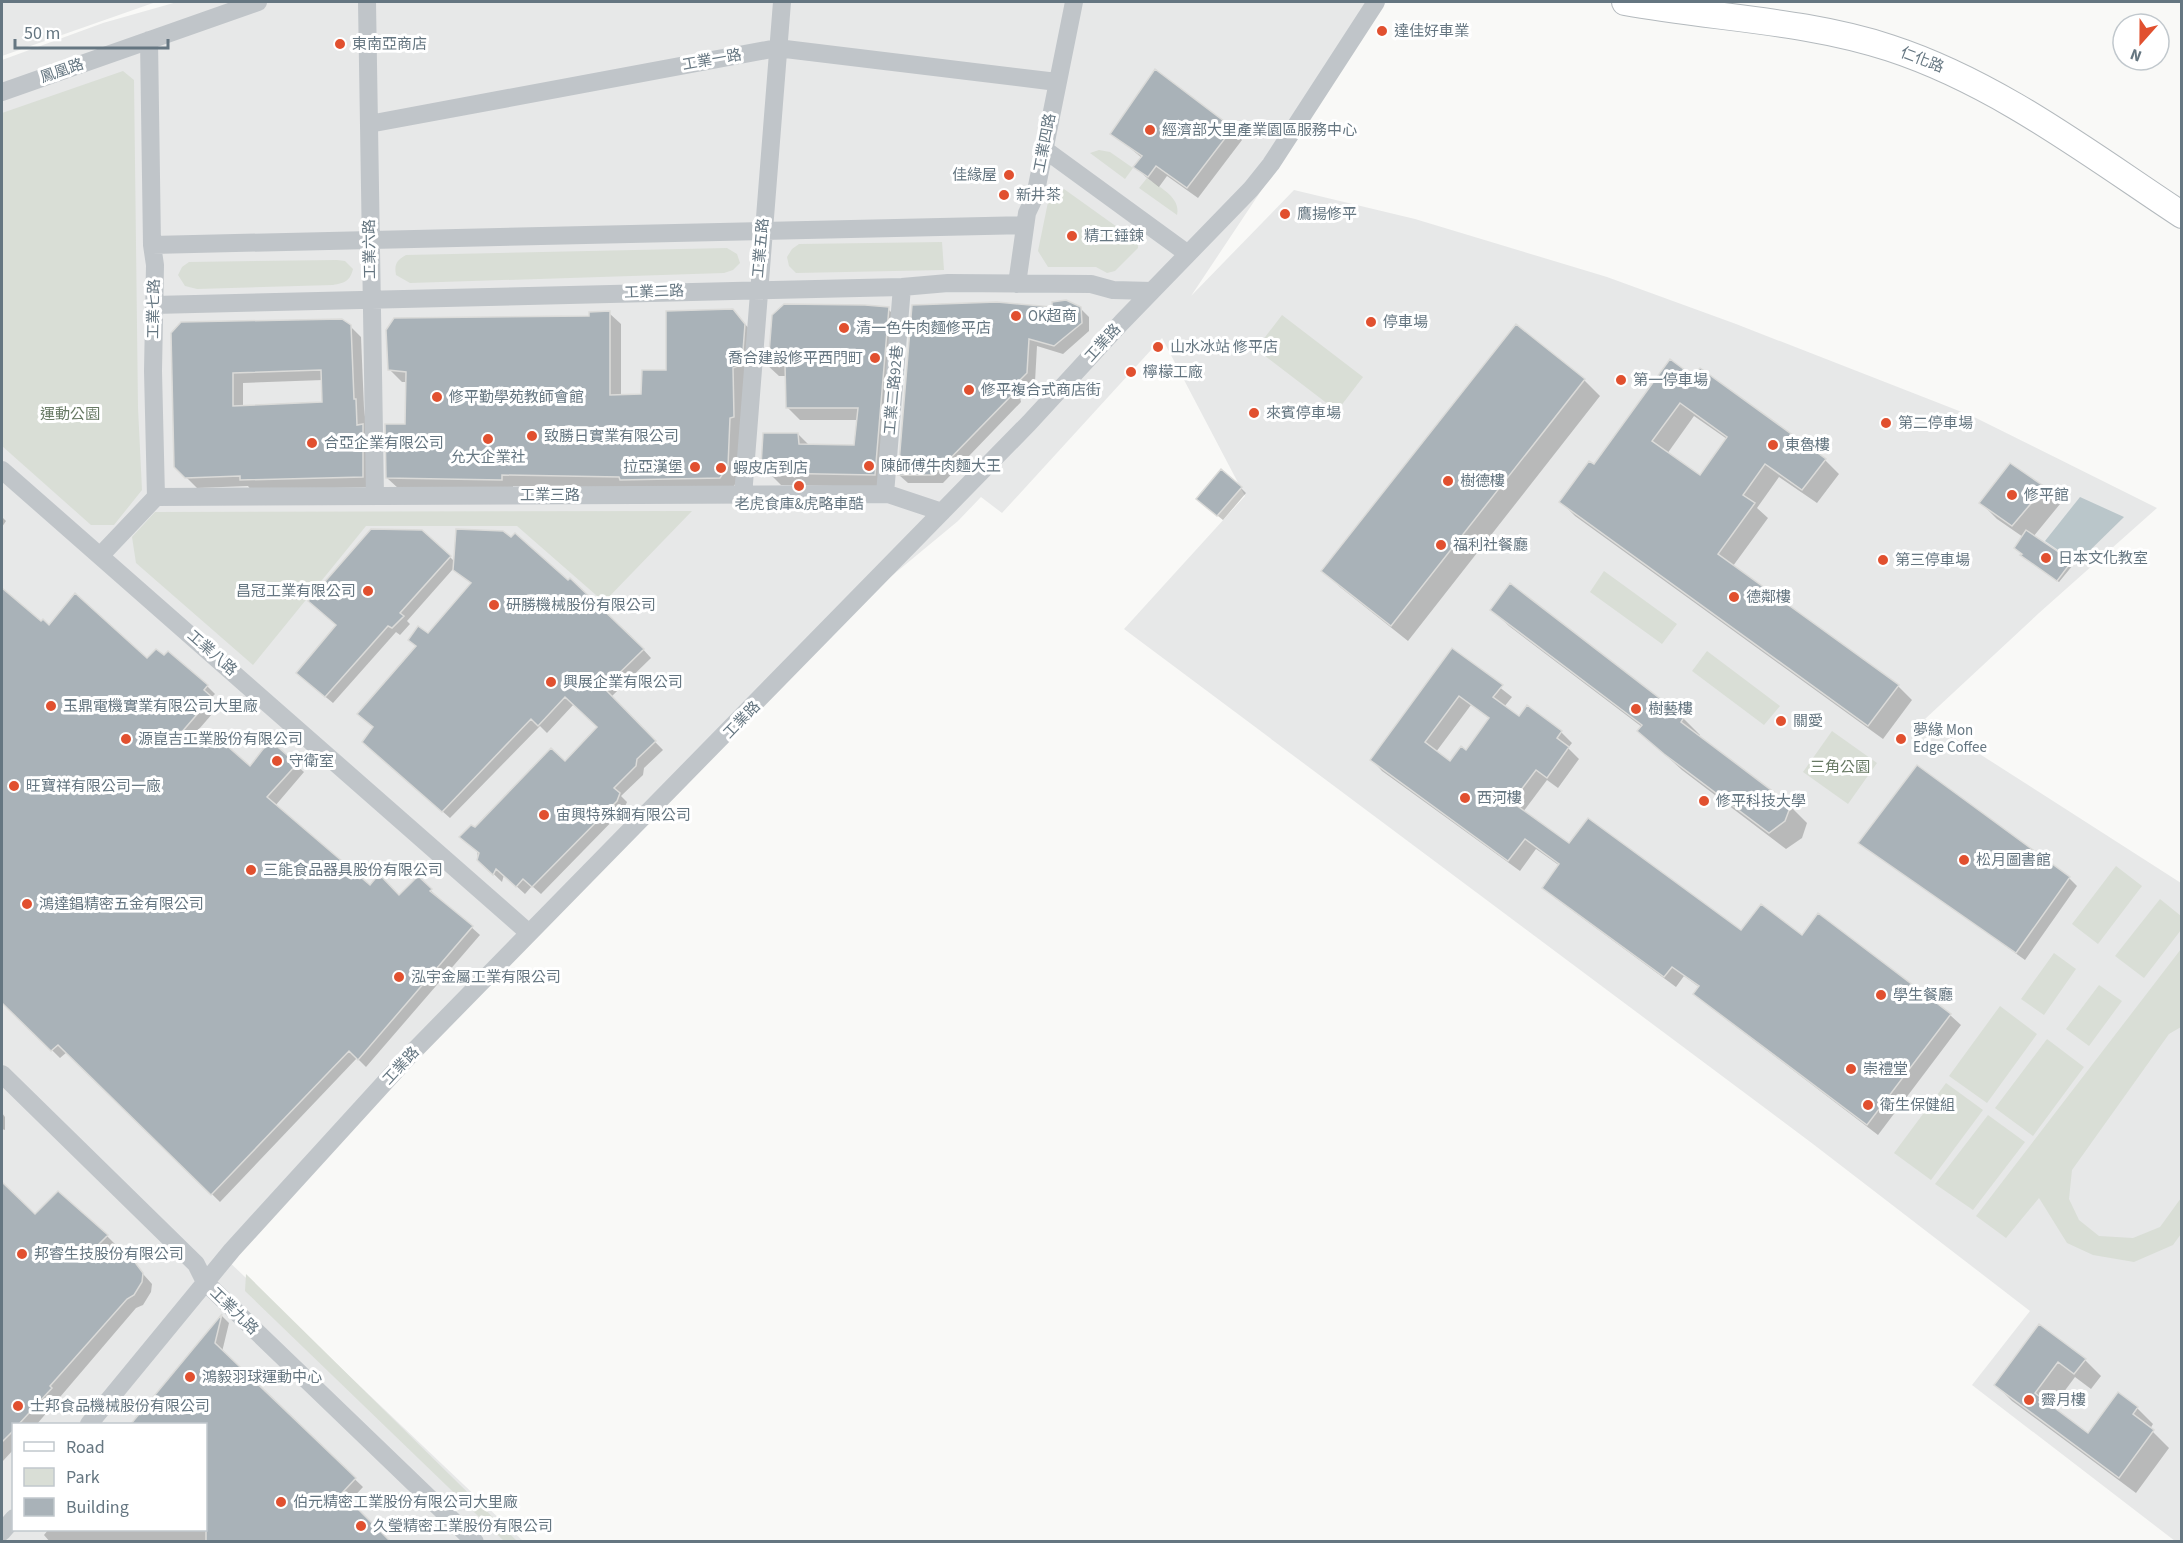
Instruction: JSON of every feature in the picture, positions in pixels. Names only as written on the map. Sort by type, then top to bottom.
[{"type":"main road","name":"仁化路","points":[[1625,2],[1832,33],[1888,47],[1945,68],[2013,105],[2181,215]]},
{"type":"street","name":"鳳凰路","points":[[2,92],[258,2]]},
{"type":"street","name":"工業六路","points":[[367,2],[375,496]]},
{"type":"street","name":"工業五路","points":[[742,496],[782,2]]},
{"type":"street","name":"工業四路","points":[[1017,284],[1027,213],[1035,196],[1074,2]]},
{"type":"street","name":"工業路","points":[[91,1423],[231,1250],[408,1058],[720,742],[1251,189],[1271,164],[1376,2]]},
{"type":"street","name":"工業七路","points":[[149,40],[152,245],[155,265],[156,497]]},
{"type":"street","name":"工業一路","points":[[369,124],[777,48],[1057,82]]},
{"type":"street","points":[[1044,149],[1188,254]]},
{"type":"street","points":[[152,245],[856,227],[1025,225]]},
{"type":"street","name":"工業二路","points":[[154,305],[948,283],[1091,284],[1113,290],[1152,291]]},
{"type":"street","name":"工業二路92巷","points":[[885,494],[902,286]]},
{"type":"street","name":"工業八路","points":[[2,470],[529,933]]},
{"type":"street","name":"工業三路","points":[[156,497],[885,494],[898,496],[942,512]]},
{"type":"street","points":[[100,556],[156,497]]},
{"type":"street","name":"工業九路","points":[[2,1074],[196,1264],[205,1282],[475,1542]]},
{"type":"street","points":[[2,1532],[12,1520]]},
{"type":"shaded area","points":[[2,2],[156,2],[2,56]]},
{"type":"shaded area","points":[[177,2],[1378,2],[1309,119],[1191,296],[1294,190],[1415,219],[1607,277],[1736,324],[1972,416],[2157,508],[1925,719],[2181,883],[2181,1541],[2175,1541],[1972,1385],[2030,1311],[1813,1144],[1124,629],[1245,496],[1162,338],[1002,513],[981,497],[958,521],[824,632],[224,1257],[523,1541],[2,1542],[2,60],[103,23]]},
{"type":"shaded area","points":[[2080,497],[2124,517],[2077,563],[2045,541]]},
{"type":"green space","name":"運動公園","points":[[123,71],[134,80],[138,408],[142,490],[114,525],[91,525],[2,446],[2,113]]},
{"type":"green space","points":[[1099,150],[1110,152],[1133,168],[1125,179],[1090,153]]},
{"type":"green space","points":[[1147,178],[1173,198],[1177,215],[1139,188]]},
{"type":"green space","points":[[1064,189],[1138,242],[1138,248],[1115,271],[1107,273],[1096,267],[1048,267],[1038,251],[1048,202],[1053,194]]},
{"type":"green space","points":[[942,242],[944,270],[796,273],[789,266],[787,257],[799,244]]},
{"type":"green space","points":[[727,248],[737,254],[740,263],[733,270],[724,273],[410,283],[396,275],[395,271],[397,263],[406,255]]},
{"type":"green space","points":[[345,261],[353,269],[346,281],[333,285],[197,289],[185,286],[178,275],[182,267],[189,262]]},
{"type":"green space","points":[[1282,315],[1363,377],[1337,411],[1256,349]]},
{"type":"green space","points":[[692,511],[604,602],[517,526],[366,526],[253,665],[136,563],[132,537],[155,512]]},
{"type":"green space","points":[[1604,571],[1677,624],[1662,644],[1590,592]]},
{"type":"green space","points":[[1707,651],[1780,706],[1764,725],[1692,671]]},
{"type":"green space","name":"三角公園","points":[[1832,731],[1877,763],[1848,804],[1803,772]]},
{"type":"green space","points":[[2116,866],[2142,886],[2098,944],[2072,924]]},
{"type":"green space","points":[[2160,899],[2181,916],[2181,930],[2144,978],[2115,956]]},
{"type":"green space","points":[[2181,949],[2181,1027],[2169,1034],[2072,1170],[2069,1199],[2079,1220],[2099,1236],[2133,1238],[2160,1227],[2181,1198],[2181,1234],[2173,1245],[2134,1262],[2093,1255],[2067,1243],[2039,1198],[2006,1238],[1976,1216]]},
{"type":"green space","points":[[2054,953],[2076,969],[2044,1015],[2021,999]]},
{"type":"green space","points":[[2099,985],[2122,1001],[2089,1046],[2066,1029]]},
{"type":"green space","points":[[2000,1006],[2037,1034],[1987,1103],[1949,1076]]},
{"type":"green space","points":[[2047,1039],[2084,1067],[2033,1136],[1995,1108]]},
{"type":"green space","points":[[1946,1083],[1983,1110],[1931,1180],[1894,1153]]},
{"type":"green space","points":[[1988,1115],[2025,1142],[1973,1210],[1935,1184]]},
{"type":"green space","points":[[246,1274],[517,1541],[504,1541],[245,1291]]},
{"type":"building","name":"經濟部大里產業園區服務中心","points":[[1155,69],[1233,128],[1187,188],[1156,166],[1148,177],[1133,167],[1142,156],[1110,134]]},
{"type":"building","points":[[1066,300],[1081,307],[1082,323],[1054,346],[1029,339],[1027,373],[1012,388],[1014,393],[934,475],[898,475],[912,305],[997,302],[1052,307],[1052,302]]},
{"type":"building","points":[[784,304],[889,307],[875,475],[767,473],[766,466],[761,466],[763,433],[798,433],[799,444],[854,445],[858,408],[786,408],[785,364],[765,364],[766,350],[769,354],[772,315]]},
{"type":"building","points":[[733,309],[745,324],[742,364],[733,368],[734,417],[730,418],[728,466],[720,478],[620,480],[619,477],[502,475],[502,480],[386,478],[385,424],[405,424],[406,372],[388,370],[386,330],[394,318],[589,316],[589,312],[610,311],[610,395],[641,394],[642,370],[666,370],[666,311]]},
{"type":"building","points":[[342,319],[351,325],[357,425],[363,424],[363,477],[240,480],[240,476],[185,478],[174,467],[171,333],[181,322]],"holes":[[[321,370],[322,402],[233,406],[233,373]]]},
{"type":"building","name":"樹德樓","points":[[1516,324],[1585,379],[1391,626],[1321,571]]},
{"type":"building","points":[[1670,359],[1693,376],[1700,368],[1826,459],[1802,490],[1765,464],[1743,495],[1755,503],[1718,554],[1899,685],[1868,726],[1559,502],[1589,461],[1594,464]],"holes":[[[1680,403],[1727,437],[1700,475],[1652,441]]]},
{"type":"building","name":"修平館","points":[[2010,463],[2045,487],[2012,526],[1979,503]]},
{"type":"building","points":[[1221,469],[1242,487],[1217,516],[1196,499]]},
{"type":"building","name":"昌冠工業有限公司","points":[[371,529],[422,530],[451,556],[400,613],[404,616],[392,628],[388,626],[325,697],[296,673],[336,625],[308,601]]},
{"type":"building","points":[[456,529],[503,531],[511,537],[515,533],[568,580],[570,578],[644,649],[604,688],[656,741],[637,759],[636,766],[614,788],[620,793],[617,801],[532,887],[523,879],[516,887],[496,869],[493,875],[477,860],[479,853],[459,837],[471,825],[475,827],[551,748],[565,761],[597,727],[565,697],[538,726],[531,719],[442,812],[362,742],[373,727],[357,714],[416,646],[408,640],[418,626],[428,633],[471,583],[453,570]]},
{"type":"building","name":"日本文化教室","points":[[2026,530],[2072,561],[2057,581],[2020,555],[2022,554],[2014,548]]},
{"type":"building","name":"樹藝樓","points":[[1510,583],[1684,717],[1681,722],[1791,805],[1785,821],[1769,833],[1664,754],[1637,731],[1642,725],[1490,610]]},
{"type":"building","points":[[2,588],[41,621],[43,619],[49,625],[75,593],[147,658],[156,649],[164,655],[168,651],[208,685],[204,690],[212,697],[181,733],[217,737],[250,766],[270,740],[297,764],[267,797],[370,885],[379,874],[399,895],[418,876],[432,889],[430,891],[473,926],[358,1060],[349,1051],[211,1195],[58,1045],[51,1051],[2,1003]]},
{"type":"building","points":[[1452,648],[1503,685],[1493,697],[1519,716],[1527,705],[1562,731],[1557,738],[1569,747],[1547,778],[1536,770],[1512,802],[1569,843],[1588,818],[1741,930],[1761,904],[1802,935],[1818,913],[1951,1014],[1867,1125],[1693,994],[1699,986],[1672,967],[1664,977],[1542,888],[1559,864],[1525,839],[1508,861],[1370,760]],"holes":[[[1459,696],[1489,718],[1466,750],[1461,746],[1450,761],[1425,742]]]},
{"type":"building","name":"松月圖書館","points":[[1917,765],[2070,877],[2016,953],[1858,843]]},
{"type":"building","points":[[2,1182],[35,1214],[58,1191],[108,1235],[98,1245],[131,1257],[143,1273],[142,1282],[134,1295],[127,1299],[20,1423],[12,1423],[12,1432],[2,1442]]},
{"type":"building","points":[[222,1314],[215,1343],[356,1478],[342,1493],[391,1542],[206,1542],[207,1423],[132,1423]]},
{"type":"building","name":"霽月樓","points":[[2039,1324],[2086,1359],[2074,1374],[2058,1362],[2035,1393],[2088,1433],[2118,1392],[2138,1407],[2133,1414],[2154,1430],[2119,1478],[1994,1385]]},
{"type":"place","name":"達佳好車業","points":[[1382,31]]},
{"type":"place","name":"東南亞商店","points":[[340,44]]},
{"type":"place","name":"經濟部大里產業園區服務中心","points":[[1150,130]]},
{"type":"place","name":"佳緣屋","points":[[1009,175]]},
{"type":"place","name":"新井茶","points":[[1004,195]]},
{"type":"place","name":"鷹揚修平","points":[[1285,214]]},
{"type":"place","name":"精工錘鍊","points":[[1072,236]]},
{"type":"place","name":"OK超商","points":[[1016,316]]},
{"type":"place","name":"停車場","points":[[1371,322]]},
{"type":"place","name":"清一色牛肉麵修平店","points":[[844,328]]},
{"type":"place","name":"山水冰站 修平店","points":[[1158,347]]},
{"type":"place","name":"喬合建設修平西門町","points":[[875,358]]},
{"type":"place","name":"檸檬工廠","points":[[1131,372]]},
{"type":"place","name":"第一停車場","points":[[1621,380]]},
{"type":"place","name":"修平複合式商店街","points":[[969,390]]},
{"type":"place","name":"修平勤學苑教師會館","points":[[437,397]]},
{"type":"place","name":"來賓停車場","points":[[1254,413]]},
{"type":"place","name":"第二停車場","points":[[1886,423]]},
{"type":"place","name":"致勝日實業有限公司","points":[[532,436]]},
{"type":"place","name":"允大企業社","points":[[488,439]]},
{"type":"place","name":"合亞企業有限公司","points":[[312,443]]},
{"type":"place","name":"東魯樓","points":[[1773,445]]},
{"type":"place","name":"陳師傅牛肉麵大王","points":[[869,466]]},
{"type":"place","name":"拉亞漢堡","points":[[695,467]]},
{"type":"place","name":"蝦皮店到店","points":[[721,468]]},
{"type":"place","name":"樹德樓","points":[[1448,481]]},
{"type":"place","name":"老虎食庫&虎略車酷","points":[[799,486]]},
{"type":"place","name":"修平館","points":[[2012,495]]},
{"type":"place","name":"福利社餐廳","points":[[1441,545]]},
{"type":"place","name":"日本文化教室","points":[[2046,558]]},
{"type":"place","name":"第三停車場","points":[[1883,560]]},
{"type":"place","name":"昌冠工業有限公司","points":[[368,591]]},
{"type":"place","name":"德鄰樓","points":[[1734,597]]},
{"type":"place","name":"研勝機械股份有限公司","points":[[494,605]]},
{"type":"place","name":"興展企業有限公司","points":[[551,682]]},
{"type":"place","name":"玉鼎電機實業有限公司大里廠","points":[[51,706]]},
{"type":"place","name":"樹藝樓","points":[[1636,709]]},
{"type":"place","name":"關愛","points":[[1781,721]]},
{"type":"place","name":"源崑吉工業股份有限公司","points":[[126,739]]},
{"type":"place","name":"夢緣 Mon Edge Coffee","points":[[1901,739]]},
{"type":"place","name":"守衛室","points":[[277,761]]},
{"type":"place","name":"旺寶祥有限公司一廠","points":[[14,786]]},
{"type":"place","name":"西河樓","points":[[1465,798]]},
{"type":"place","name":"修平科技大學","points":[[1704,801]]},
{"type":"place","name":"宙興特殊鋼有限公司","points":[[544,815]]},
{"type":"place","name":"松月圖書館","points":[[1964,860]]},
{"type":"place","name":"三能食品器具股份有限公司","points":[[251,870]]},
{"type":"place","name":"鴻達錩精密五金有限公司","points":[[27,904]]},
{"type":"place","name":"泓宇金屬工業有限公司","points":[[399,977]]},
{"type":"place","name":"學生餐廳","points":[[1881,995]]},
{"type":"place","name":"崇禮堂","points":[[1851,1069]]},
{"type":"place","name":"衛生保健組","points":[[1868,1105]]},
{"type":"place","name":"邦睿生技股份有限公司","points":[[22,1254]]},
{"type":"place","name":"鴻毅羽球運動中心","points":[[190,1377]]},
{"type":"place","name":"霽月樓","points":[[2029,1400]]},
{"type":"place","name":"士邦食品機械股份有限公司","points":[[18,1406]]},
{"type":"place","name":"伯元精密工業股份有限公司大里廠","points":[[281,1502]]},
{"type":"place","name":"久瑩精密工業股份有限公司","points":[[361,1526]]}]
